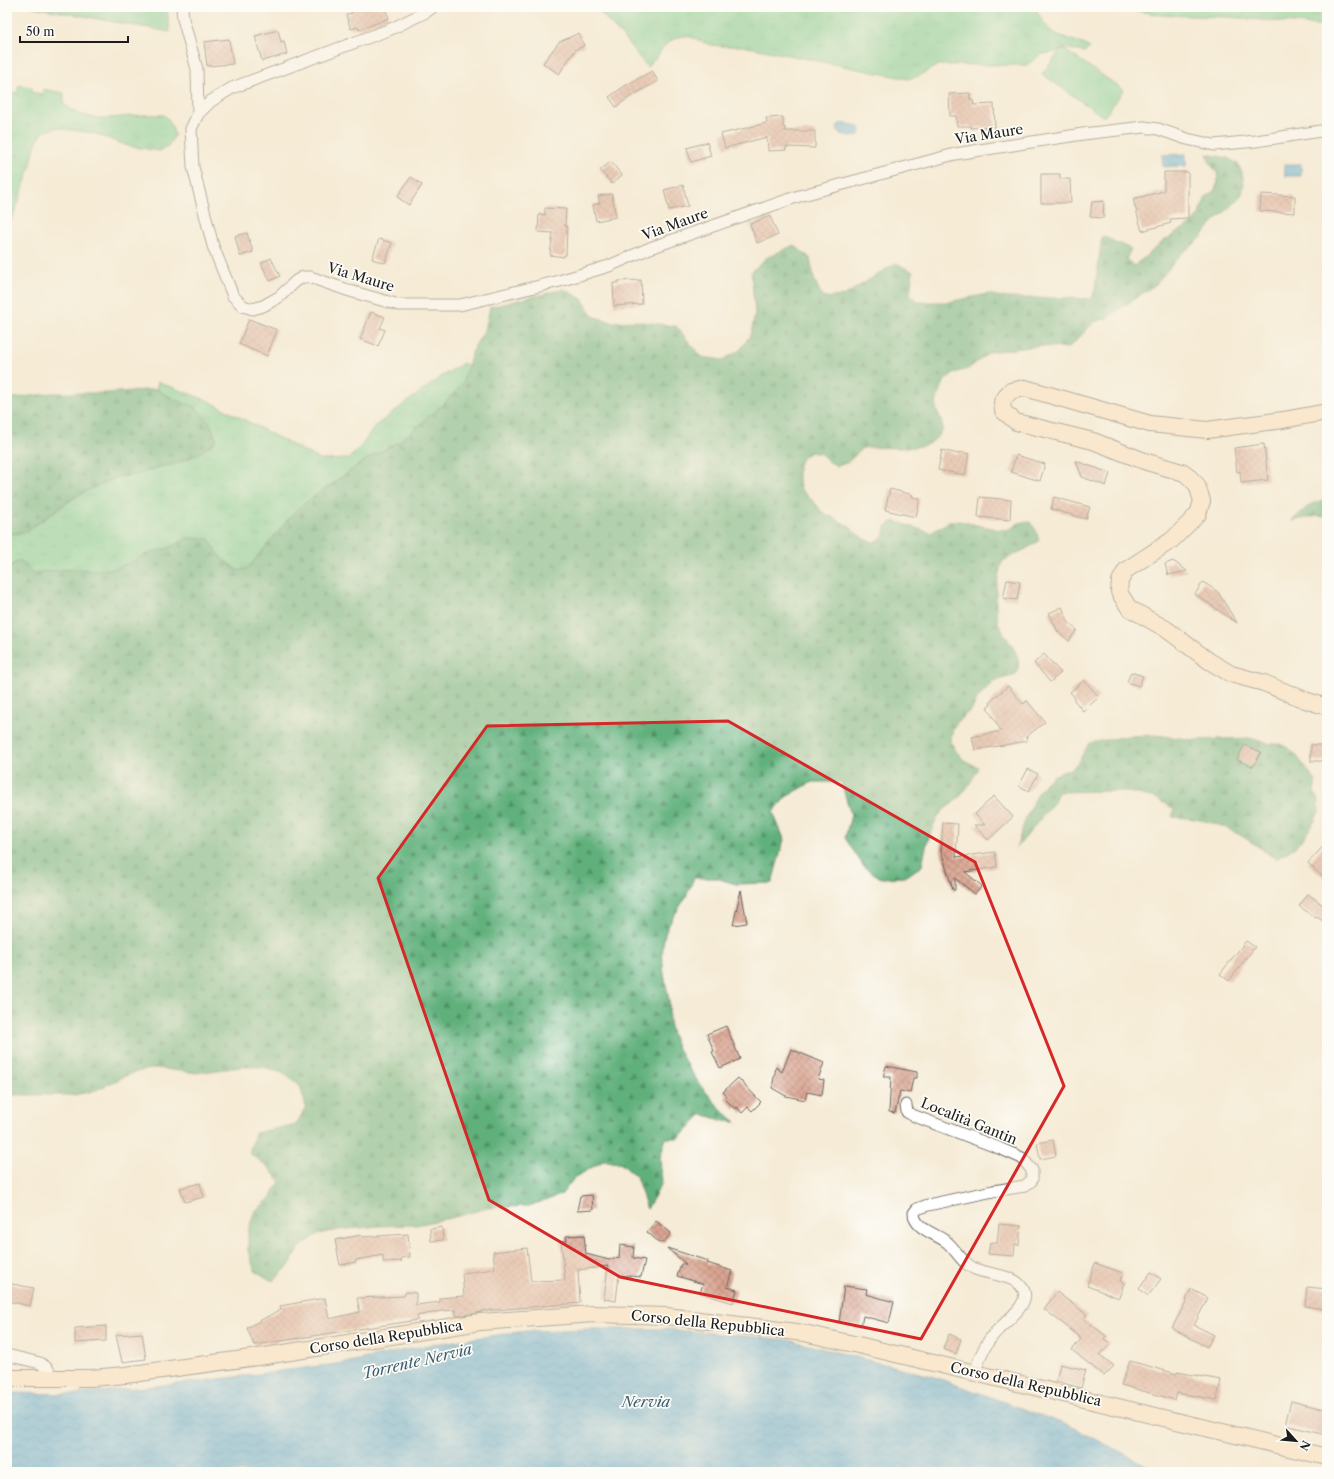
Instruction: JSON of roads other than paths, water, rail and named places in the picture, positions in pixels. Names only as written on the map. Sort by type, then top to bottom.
[{"type":"main road","points":[[1327,412],[1283,420],[1207,430],[1150,424],[1025,388],[1010,391],[1002,402],[1003,411],[1016,422],[1093,441],[1147,462],[1185,473],[1197,485],[1202,501],[1198,514],[1172,540],[1126,570],[1120,580],[1119,592],[1129,608],[1166,629],[1231,674],[1264,683],[1305,700],[1327,707]]},
{"type":"main road","name":"Corso della Repubblica","points":[[7,1378],[54,1379],[118,1376],[244,1359],[480,1322],[594,1314],[667,1316],[804,1333],[975,1372],[1327,1457]]},
{"type":"street","points":[[182,7],[183,19],[197,69],[198,114]]},
{"type":"street","points":[[198,114],[211,101],[232,88],[391,29],[433,7]]},
{"type":"street","name":"Via Maure","points":[[198,114],[191,129],[193,167],[212,246],[233,296],[243,306],[253,309],[263,306],[279,296],[296,281],[310,277],[350,291],[399,305],[460,305],[556,282],[601,268],[650,248],[799,196],[955,154],[1072,136],[1144,127],[1158,129],[1187,139],[1214,145],[1256,142],[1327,130]]},
{"type":"street","name":"Località Gantin","points":[[906,1105],[907,1112],[912,1115],[1005,1150],[1022,1158],[1032,1170],[1032,1180],[1025,1186],[993,1191],[928,1205],[917,1209],[914,1213],[914,1218],[919,1224],[948,1243],[965,1263],[975,1269],[1002,1276],[1017,1282],[1024,1291],[1022,1306],[996,1331],[987,1343],[978,1361],[975,1372]]},
{"type":"street","points":[[7,1355],[40,1363],[46,1368],[54,1379]]},
{"type":"water","points":[[844,123],[859,126],[861,130],[860,134],[855,137],[840,134],[837,128],[839,124]]},
{"type":"water","points":[[1186,154],[1186,166],[1163,167],[1162,155]]},
{"type":"water","points":[[1284,164],[1301,164],[1301,176],[1285,176]]},
{"type":"water","name":"Nervia","points":[[666,1329],[789,1340],[935,1377],[1070,1426],[1160,1472],[7,1472],[7,1393],[77,1394],[204,1381],[344,1363],[433,1344],[526,1331]]},
{"type":"water label","name":"Torrente Nervia","points":[[417,1361]]}]
